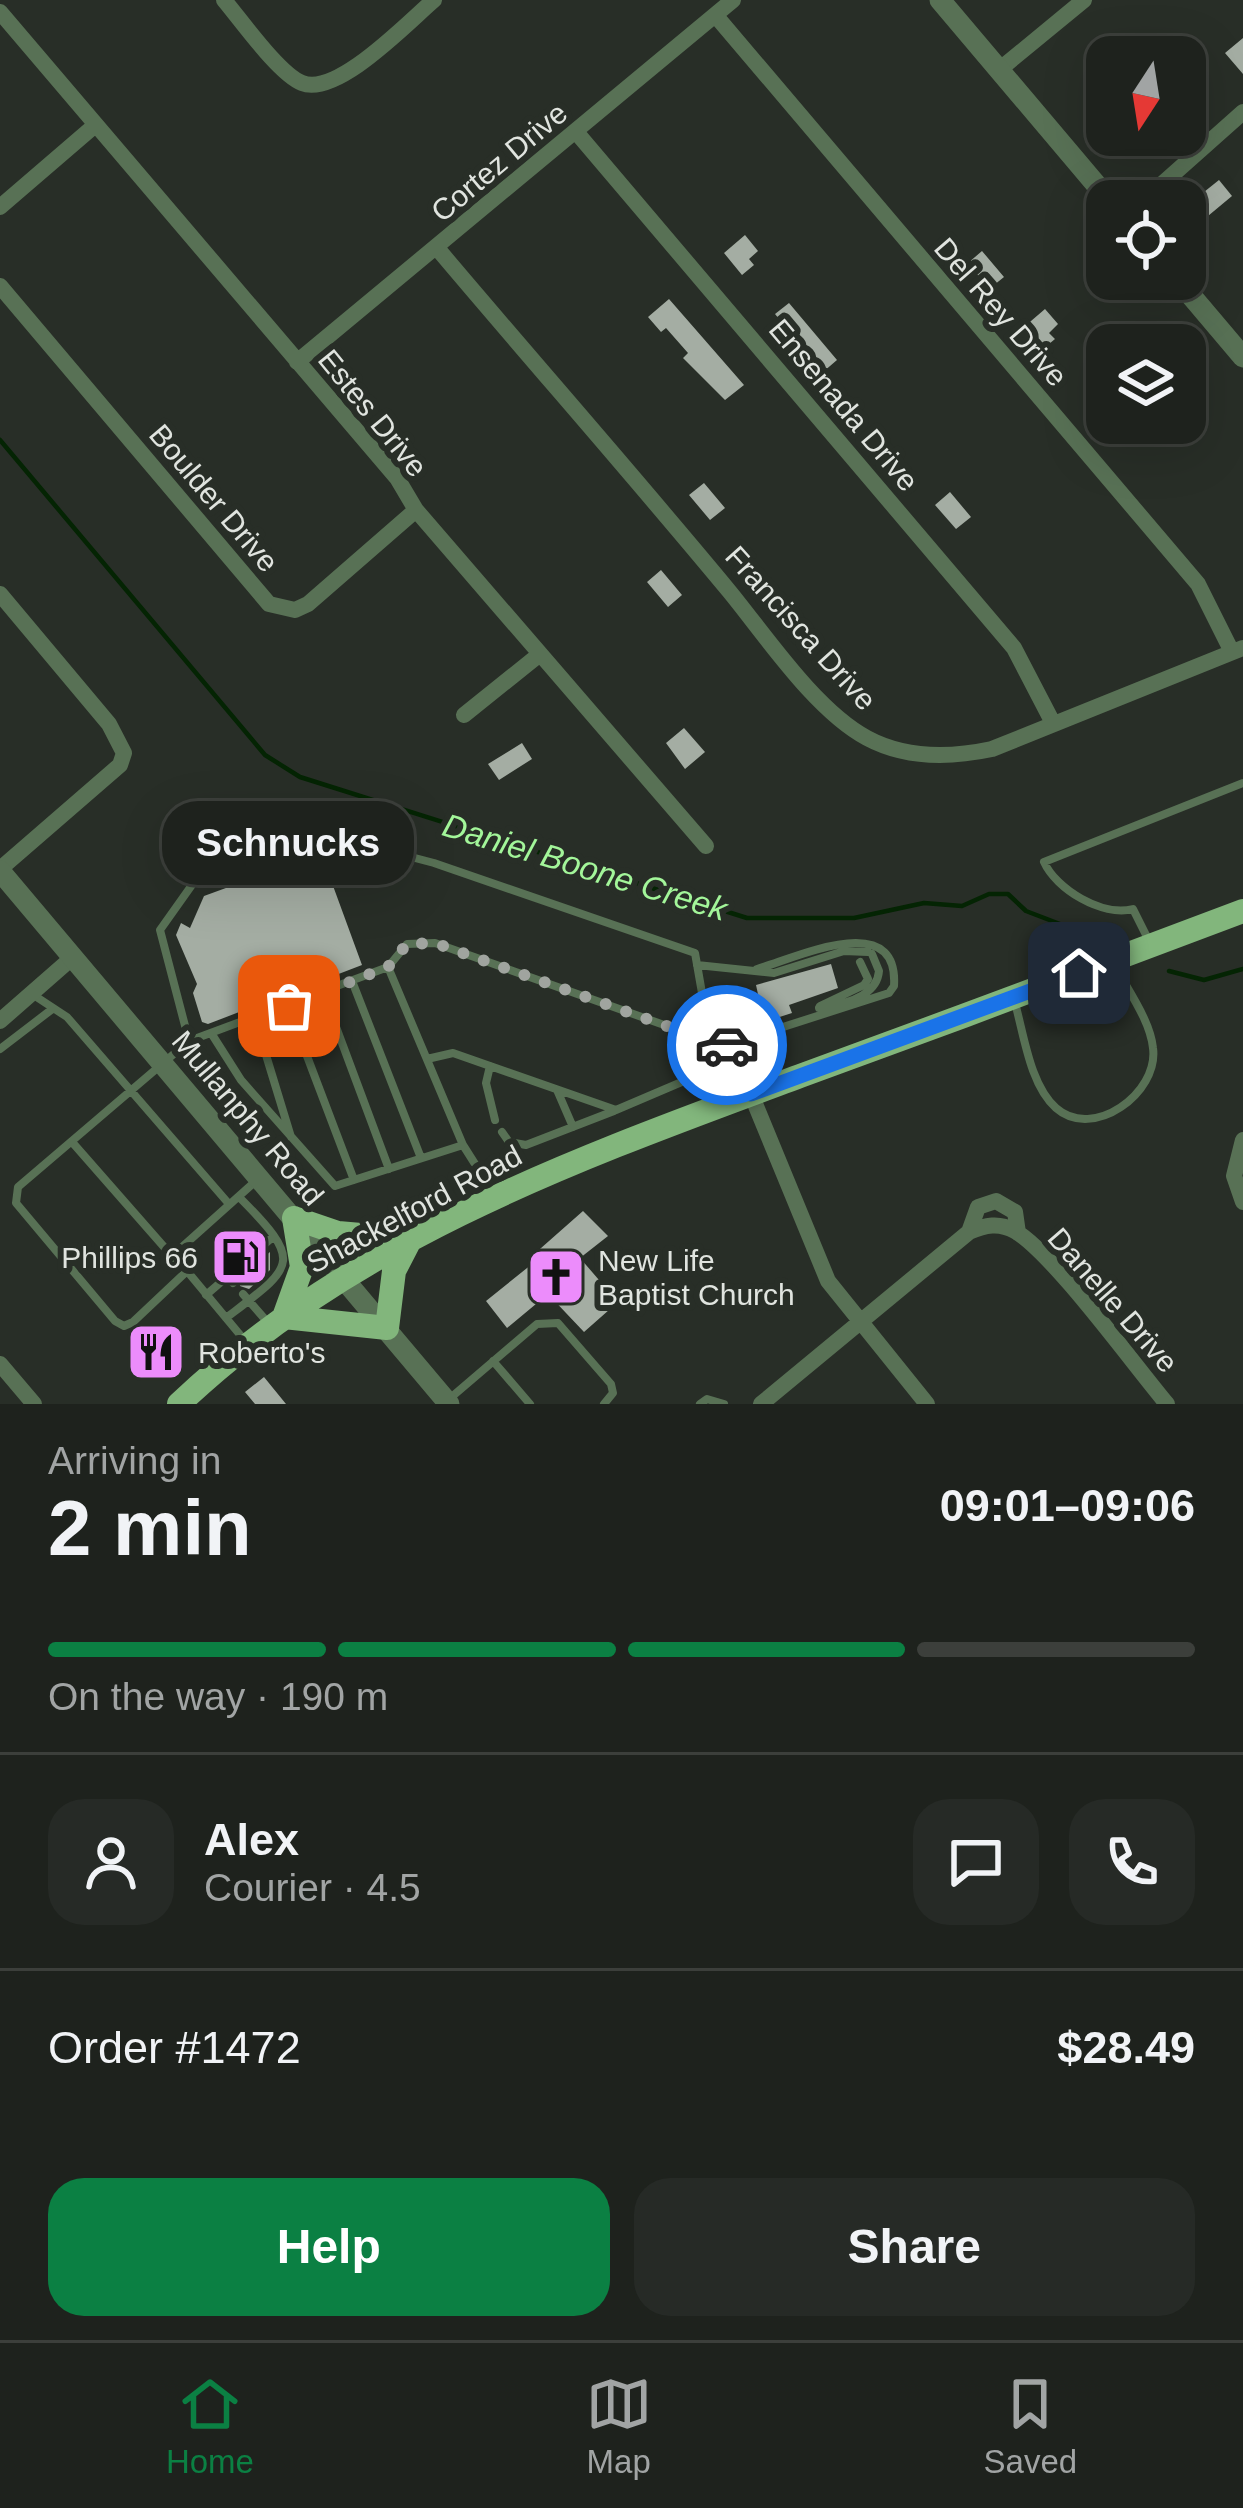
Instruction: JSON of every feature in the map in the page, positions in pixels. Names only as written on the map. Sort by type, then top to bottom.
[{"type":"main road","name":"Shackelford Road","points":[[191,1400],[278,1321],[343,1277],[494,1194],[1243,911]]},
{"type":"main road","points":[[294,1218],[338,1233],[410,1240],[394,1271],[387,1328],[278,1321],[302,1267],[294,1218]]},
{"type":"street","points":[[224,0],[289,75],[315,86],[339,79],[434,0]]},
{"type":"street","name":"Cortez Drive","points":[[297,362],[733,0]]},
{"type":"street","points":[[940,0],[1092,180]]},
{"type":"street","points":[[999,70],[1084,0]]},
{"type":"street","name":"Estes Drive","points":[[0,12],[93,127],[397,478],[416,510],[706,846]]},
{"type":"street","name":"Del Rey Drive","points":[[716,16],[1198,584],[1238,650]]},
{"type":"street","points":[[1167,180],[1243,112]]},
{"type":"street","points":[[0,207],[93,127]]},
{"type":"street","name":"Ensenada Drive","points":[[577,133],[1014,648],[1053,723]]},
{"type":"street","name":"Francisca Drive","points":[[437,248],[764,634],[846,723],[891,747],[939,755],[992,749],[1238,650]]},
{"type":"street","name":"Boulder Drive","points":[[0,286],[269,604],[295,610],[308,604],[416,510]]},
{"type":"street","points":[[1195,300],[1243,357]]},
{"type":"street","points":[[0,594],[109,724],[124,753],[121,765],[0,870]]},
{"type":"street","points":[[464,715],[540,654]]},
{"type":"street","name":"Mullanphy Road","points":[[0,870],[448,1402]]},
{"type":"street","points":[[0,1021],[73,957]]},
{"type":"street","points":[[751,1094],[828,1282],[927,1404]]},
{"type":"street","points":[[1243,1140],[1234,1176],[1243,1202]]},
{"type":"street","name":"Danelle Drive","points":[[969,1232],[978,1207],[996,1201],[1015,1213],[1018,1233]]},
{"type":"street","name":"Danelle Drive","points":[[969,1232],[996,1225],[1018,1233],[1167,1404]]},
{"type":"street","points":[[761,1404],[969,1232]]},
{"type":"street","points":[[0,1364],[34,1404]]},
{"type":"lane","points":[[1152,946],[1133,908],[1121,912],[1076,895],[1053,881],[1044,862],[1243,783]]},
{"type":"lane","points":[[190,1041],[160,930],[204,868],[316,832],[434,863],[695,953],[702,993],[751,1094]]},
{"type":"lane","points":[[727,1045],[889,993],[894,975],[884,952],[872,943],[855,940],[757,969]]},
{"type":"lane","points":[[187,1271],[124,1326],[115,1321],[13,1195],[190,1041],[388,967],[407,944],[435,943],[706,1040]]},
{"type":"lane","points":[[814,1018],[828,998],[864,985],[868,979],[859,961],[844,951]]},
{"type":"lane","points":[[697,965],[774,974],[844,951],[870,953],[880,971],[875,986],[863,995],[819,1008]]},
{"type":"lane","points":[[1013,998],[1041,1088],[1053,1106],[1081,1119],[1118,1109],[1134,1102],[1153,1066],[1154,1045],[1112,961]]},
{"type":"lane","points":[[388,967],[463,1145],[494,1194]]},
{"type":"lane","points":[[352,981],[422,1158]]},
{"type":"lane","points":[[323,992],[388,1169]]},
{"type":"lane","points":[[31,993],[67,1017],[230,1204]]},
{"type":"lane","points":[[289,1006],[354,1180]]},
{"type":"lane","points":[[0,1049],[51,1009]]},
{"type":"lane","points":[[255,1019],[291,1137]]},
{"type":"lane","points":[[502,1132],[509,1142],[526,1145],[684,1081],[706,1040],[719,1028]]},
{"type":"lane","points":[[213,1036],[241,1080],[335,1186],[463,1145]]},
{"type":"lane","points":[[427,1059],[453,1053],[616,1110]]},
{"type":"lane","points":[[490,1066],[488,1104],[495,1120]]},
{"type":"lane","points":[[557,1089],[573,1127]]},
{"type":"lane","points":[[72,1142],[248,1344]]},
{"type":"lane","points":[[172,1256],[259,1178]]},
{"type":"lane","points":[[226,1318],[285,1263],[274,1236],[239,1197]]},
{"type":"lane","points":[[256,1213],[275,1197]]},
{"type":"lane","points":[[206,1295],[256,1258],[274,1236]]},
{"type":"lane","points":[[246,1298],[278,1321]]},
{"type":"lane","points":[[448,1402],[537,1324],[559,1323],[611,1384],[613,1393],[604,1404]]},
{"type":"lane","points":[[493,1361],[530,1404]]},
{"type":"lane","points":[[700,1404],[707,1399],[724,1404]]},
{"type":"building","points":[[1243,38],[1243,74],[1225,53]]},
{"type":"building","points":[[1219,180],[1232,196],[1208,216],[1206,190]]},
{"type":"building","points":[[745,235],[758,251],[749,259],[754,265],[742,275],[724,253]]},
{"type":"building","points":[[982,251],[1004,277],[989,289],[968,263]]},
{"type":"building","points":[[669,299],[744,385],[725,400],[683,358],[688,353],[666,328],[661,332],[648,317]]},
{"type":"building","points":[[789,303],[837,360],[823,372],[775,314]]},
{"type":"building","points":[[1045,309],[1058,324],[1049,333],[1055,339],[1043,349],[1024,327]]},
{"type":"building","points":[[704,483],[725,508],[710,520],[689,495]]},
{"type":"building","points":[[950,492],[971,517],[956,529],[935,505]]},
{"type":"building","points":[[661,570],[682,595],[668,607],[647,582]]},
{"type":"building","points":[[684,728],[705,752],[685,769],[666,743]]},
{"type":"building","points":[[522,743],[532,759],[499,780],[488,764]]},
{"type":"building","points":[[321,853],[362,965],[208,1024],[202,1022],[193,993],[197,984],[176,935],[181,923],[190,928],[204,896]]},
{"type":"building","points":[[831,964],[838,988],[789,1005],[792,1013],[764,1022],[756,985]]},
{"type":"building","name":"New Life Baptist Church","points":[[583,1211],[608,1236],[580,1258],[618,1302],[584,1332],[548,1294],[507,1328],[486,1301],[537,1260],[532,1256]]},
{"type":"building","points":[[270,1252],[270,1270],[249,1289],[240,1286],[239,1277]]},
{"type":"building","points":[[264,1377],[286,1404],[255,1404],[245,1392]]},
{"type":"waterway","name":"Daniel Boone Creek","points":[[0,440],[265,755],[300,777],[747,918],[854,918],[924,903],[962,906],[989,894],[1008,894],[1026,911],[1099,939]]},
{"type":"waterway","name":"Daniel Boone Creek","points":[[1169,971],[1204,980],[1243,969]]},
{"type":"way so far","points":[[289,1006],[388,967],[407,944],[435,943],[706,1040],[719,1028],[727,1045]]},
{"type":"place","name":"Schnucks","points":[[289,1006]]},
{"type":"place","name":"Phillips 66","points":[[240,1257]]},
{"type":"place","name":"New Life Baptist Church","points":[[556,1277]]},
{"type":"place","name":"Roberto's","points":[[156,1352]]},
{"type":"route","points":[[727,1045],[751,1094],[1079,973]]}]
